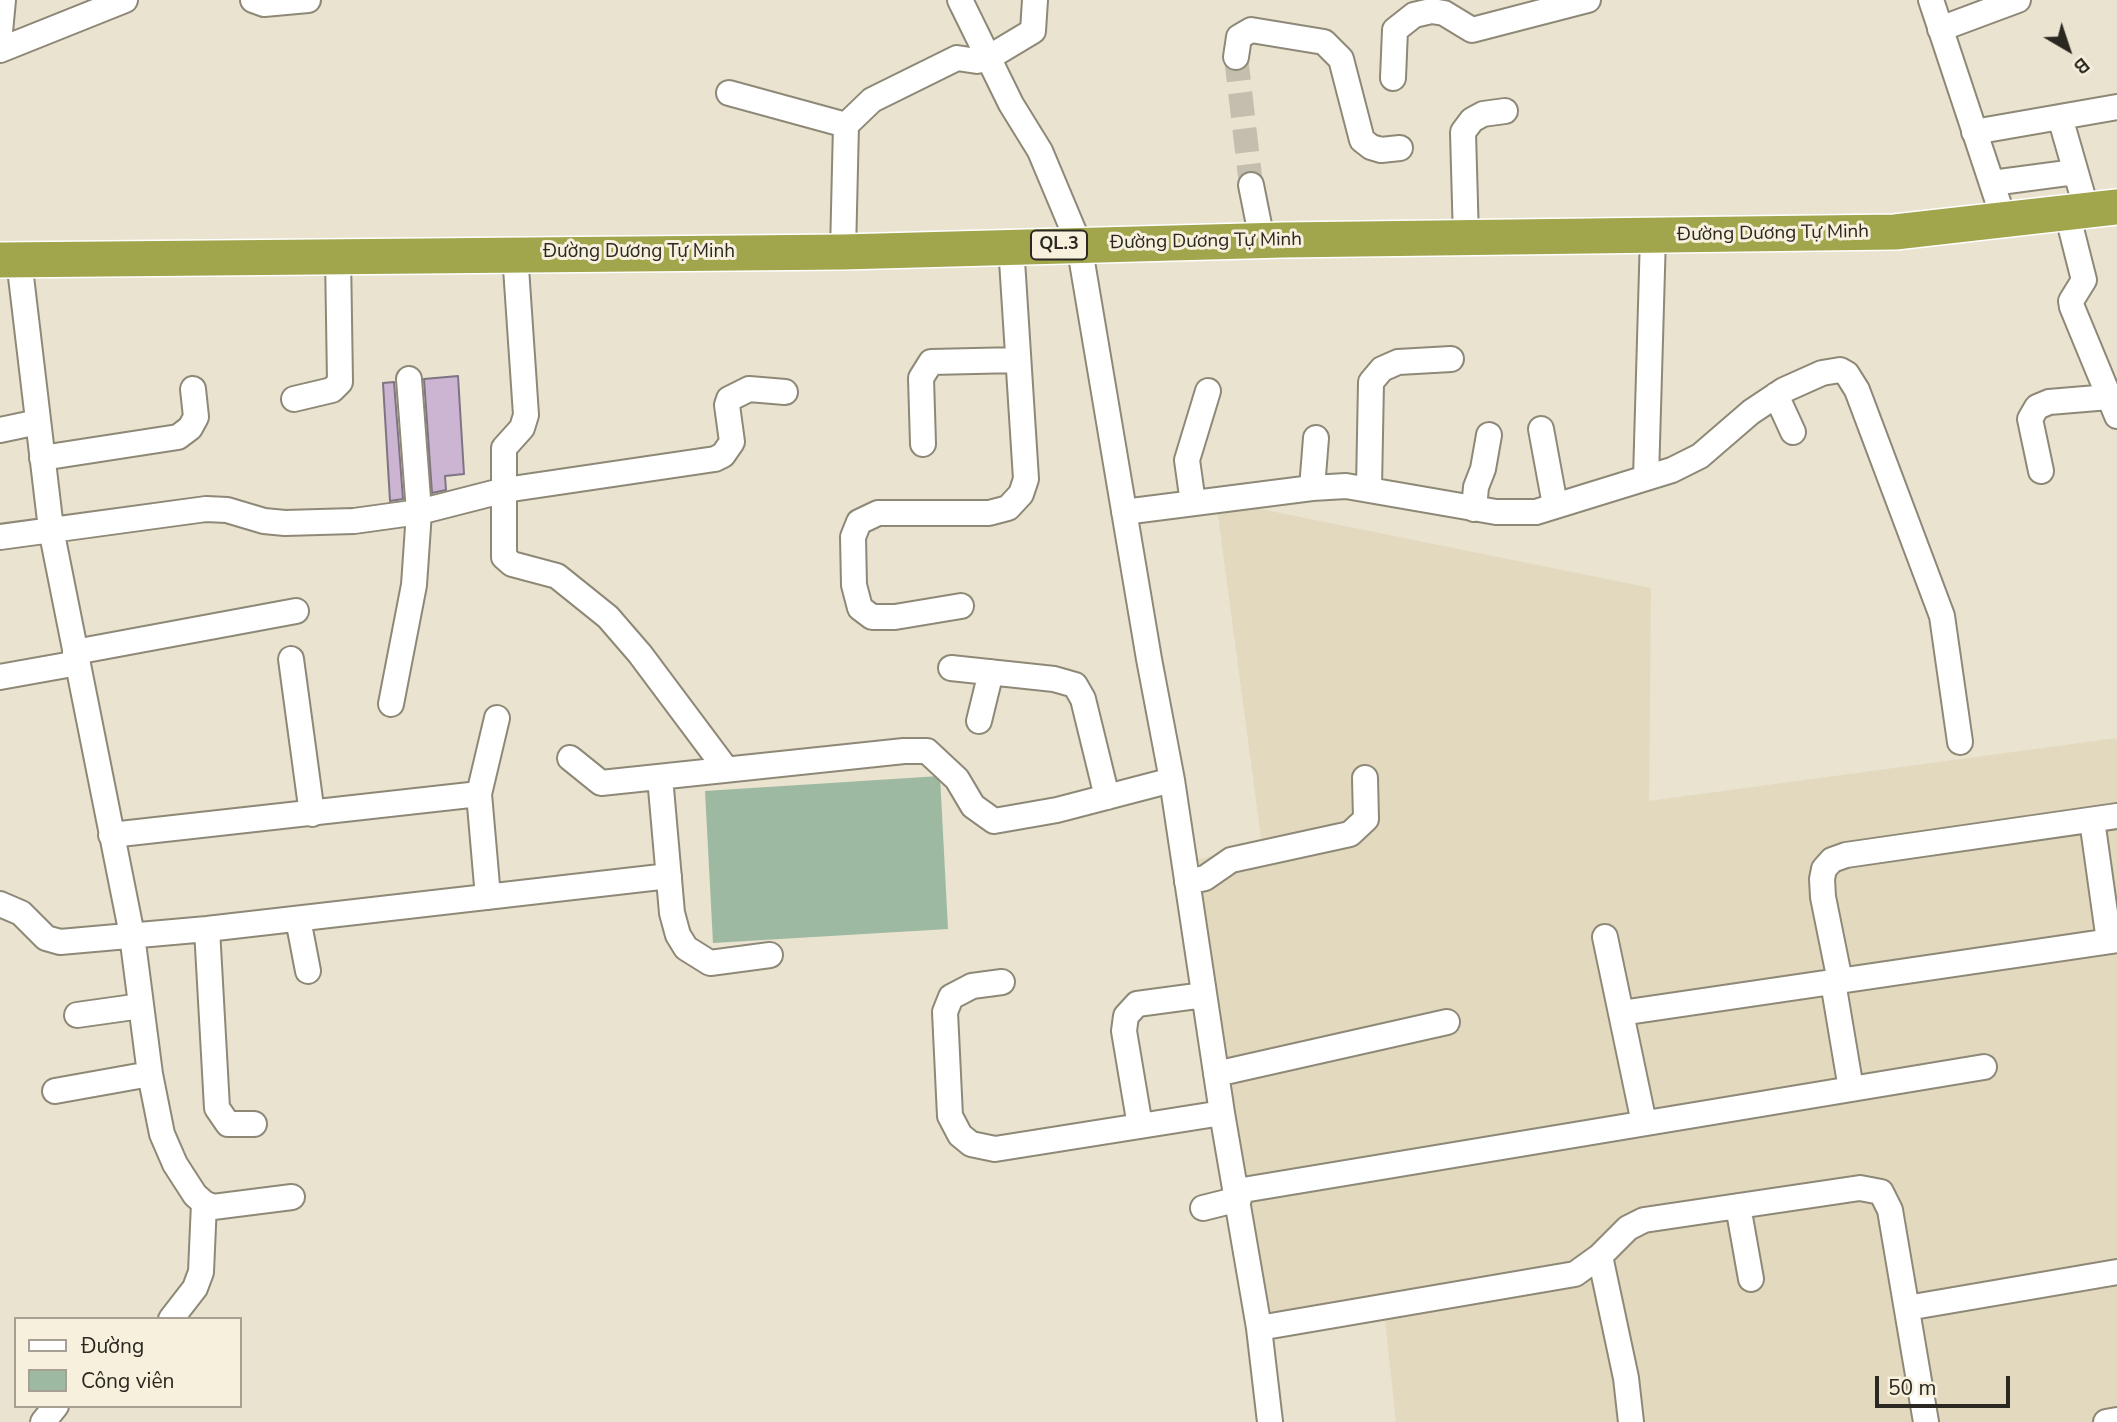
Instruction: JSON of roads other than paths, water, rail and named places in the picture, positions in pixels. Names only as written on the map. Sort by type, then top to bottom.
[{"type":"highway","name":"Đường Dương Tự Minh","points":[[9,260],[843,251],[1262,240],[1895,232],[2090,210]]},
{"type":"street","points":[[0,32],[3,0]]},
{"type":"street","points":[[0,50],[125,0]]},
{"type":"street","points":[[253,0],[264,4],[308,0]]},
{"type":"street","points":[[960,0],[988,58],[1040,150],[1079,244],[1172,780],[1222,1113],[1259,1328],[1270,1422]]},
{"type":"street","points":[[843,251],[846,125],[872,100],[957,58],[976,61],[988,58],[1033,31],[1035,0]]},
{"type":"street","points":[[1393,78],[1395,30],[1414,15],[1431,11],[1444,13],[1472,30],[1588,0]]},
{"type":"street","points":[[1931,0],[2004,220]]},
{"type":"street","points":[[1940,29],[2018,0]]},
{"type":"street","points":[[1236,57],[1239,37],[1251,30],[1324,42],[1340,59],[1362,140],[1381,150],[1400,148]]},
{"type":"street","points":[[729,93],[846,125]]},
{"type":"street","points":[[1974,132],[2117,107]]},
{"type":"street","points":[[1466,239],[1463,131],[1472,120],[1483,114],[1505,111]]},
{"type":"street","points":[[2041,471],[2030,419],[2033,411],[2049,402],[2113,407],[2071,307],[2071,301],[2084,280],[2090,210],[2060,117]]},
{"type":"street","points":[[1992,183],[2076,172]]},
{"type":"street","points":[[1251,185],[1262,240]]},
{"type":"street","points":[[1646,478],[1654,236]]},
{"type":"street","points":[[961,606],[895,617],[872,617],[860,608],[854,585],[853,537],[859,523],[878,513],[989,513],[1008,508],[1021,494],[1026,479],[1011,245]]},
{"type":"street","points":[[515,253],[526,415],[522,428],[504,448],[504,557],[512,564],[557,576],[608,617],[726,769]]},
{"type":"street","points":[[294,399],[332,390],[340,383],[338,255]]},
{"type":"street","points":[[9,260],[38,422],[51,529],[132,935],[150,1074],[162,1134],[174,1164],[195,1195],[204,1203],[213,1207],[292,1197]]},
{"type":"street","points":[[1369,488],[1371,382],[1382,369],[1398,362],[1451,359]]},
{"type":"street","points":[[923,444],[921,378],[931,362],[1018,360]]},
{"type":"street","points":[[1124,512],[1312,488],[1369,488],[1474,509],[1536,512],[1672,470],[1700,456],[1776,395],[1832,370],[1840,370],[1854,383],[1942,616],[1960,742]]},
{"type":"street","points":[[391,704],[414,585],[419,512],[409,379]]},
{"type":"street","points":[[43,458],[178,437],[190,428],[196,417],[193,389]]},
{"type":"street","points":[[0,537],[206,509],[226,510],[264,521],[285,523],[354,520],[419,512],[505,489],[715,459],[723,456],[732,442],[727,405],[729,399],[749,389],[785,392]]},
{"type":"street","points":[[1193,503],[1187,460],[1208,391]]},
{"type":"street","points":[[1776,395],[1793,432]]},
{"type":"street","points":[[0,430],[38,422]]},
{"type":"street","points":[[1541,429],[1555,505]]},
{"type":"street","points":[[1474,509],[1476,487],[1483,469],[1489,435]]},
{"type":"street","points":[[1312,488],[1316,438]]},
{"type":"street","points":[[0,677],[296,611]]},
{"type":"street","points":[[291,659],[312,814]]},
{"type":"street","points":[[951,668],[1069,681],[1075,684],[1083,699],[1107,797]]},
{"type":"street","points":[[979,721],[991,672]]},
{"type":"street","points":[[488,897],[479,794],[496,718]]},
{"type":"street","points":[[570,758],[601,783],[904,751],[927,751],[943,763],[957,779],[973,806],[994,821],[1057,810],[1172,780]]},
{"type":"street","points":[[660,777],[673,913],[678,935],[686,948],[710,963],[770,955]]},
{"type":"street","points":[[1187,882],[1205,878],[1231,860],[1350,834],[1366,819],[1365,778]]},
{"type":"street","points":[[111,835],[479,794]]},
{"type":"street","points":[[1851,1089],[1822,888],[1824,869],[1832,860],[1846,855],[2117,816]]},
{"type":"street","points":[[1621,1013],[2113,940],[2092,820]]},
{"type":"street","points":[[0,904],[21,913],[46,938],[60,942],[206,929],[669,876]]},
{"type":"street","points":[[298,919],[308,971]]},
{"type":"street","points":[[206,929],[217,1108],[228,1124],[254,1124]]},
{"type":"street","points":[[1605,937],[1644,1123]]},
{"type":"street","points":[[1002,982],[972,986],[951,997],[945,1012],[950,1116],[960,1135],[971,1144],[995,1149],[1222,1113]]},
{"type":"street","points":[[1140,1126],[1124,1031],[1126,1016],[1137,1004],[1204,995]]},
{"type":"street","points":[[77,1015],[141,1006]]},
{"type":"street","points":[[1216,1074],[1447,1022]]},
{"type":"street","points":[[1203,1208],[1238,1195],[1644,1123],[1984,1067]]},
{"type":"street","points":[[55,1091],[150,1074]]},
{"type":"street","points":[[1259,1328],[1575,1274],[1600,1256],[1628,1228],[1644,1220],[1860,1188],[1881,1192],[1890,1210],[1926,1422]]},
{"type":"street","points":[[173,1317],[195,1288],[201,1272],[204,1203]]},
{"type":"street","points":[[1738,1206],[1751,1279]]},
{"type":"street","points":[[1600,1256],[1626,1378],[1631,1422]]},
{"type":"street","points":[[1907,1308],[2117,1272]]},
{"type":"street","points":[[2106,1422],[2117,1420]]},
{"type":"tunnel","points":[[1236,57],[1251,185]]}]
